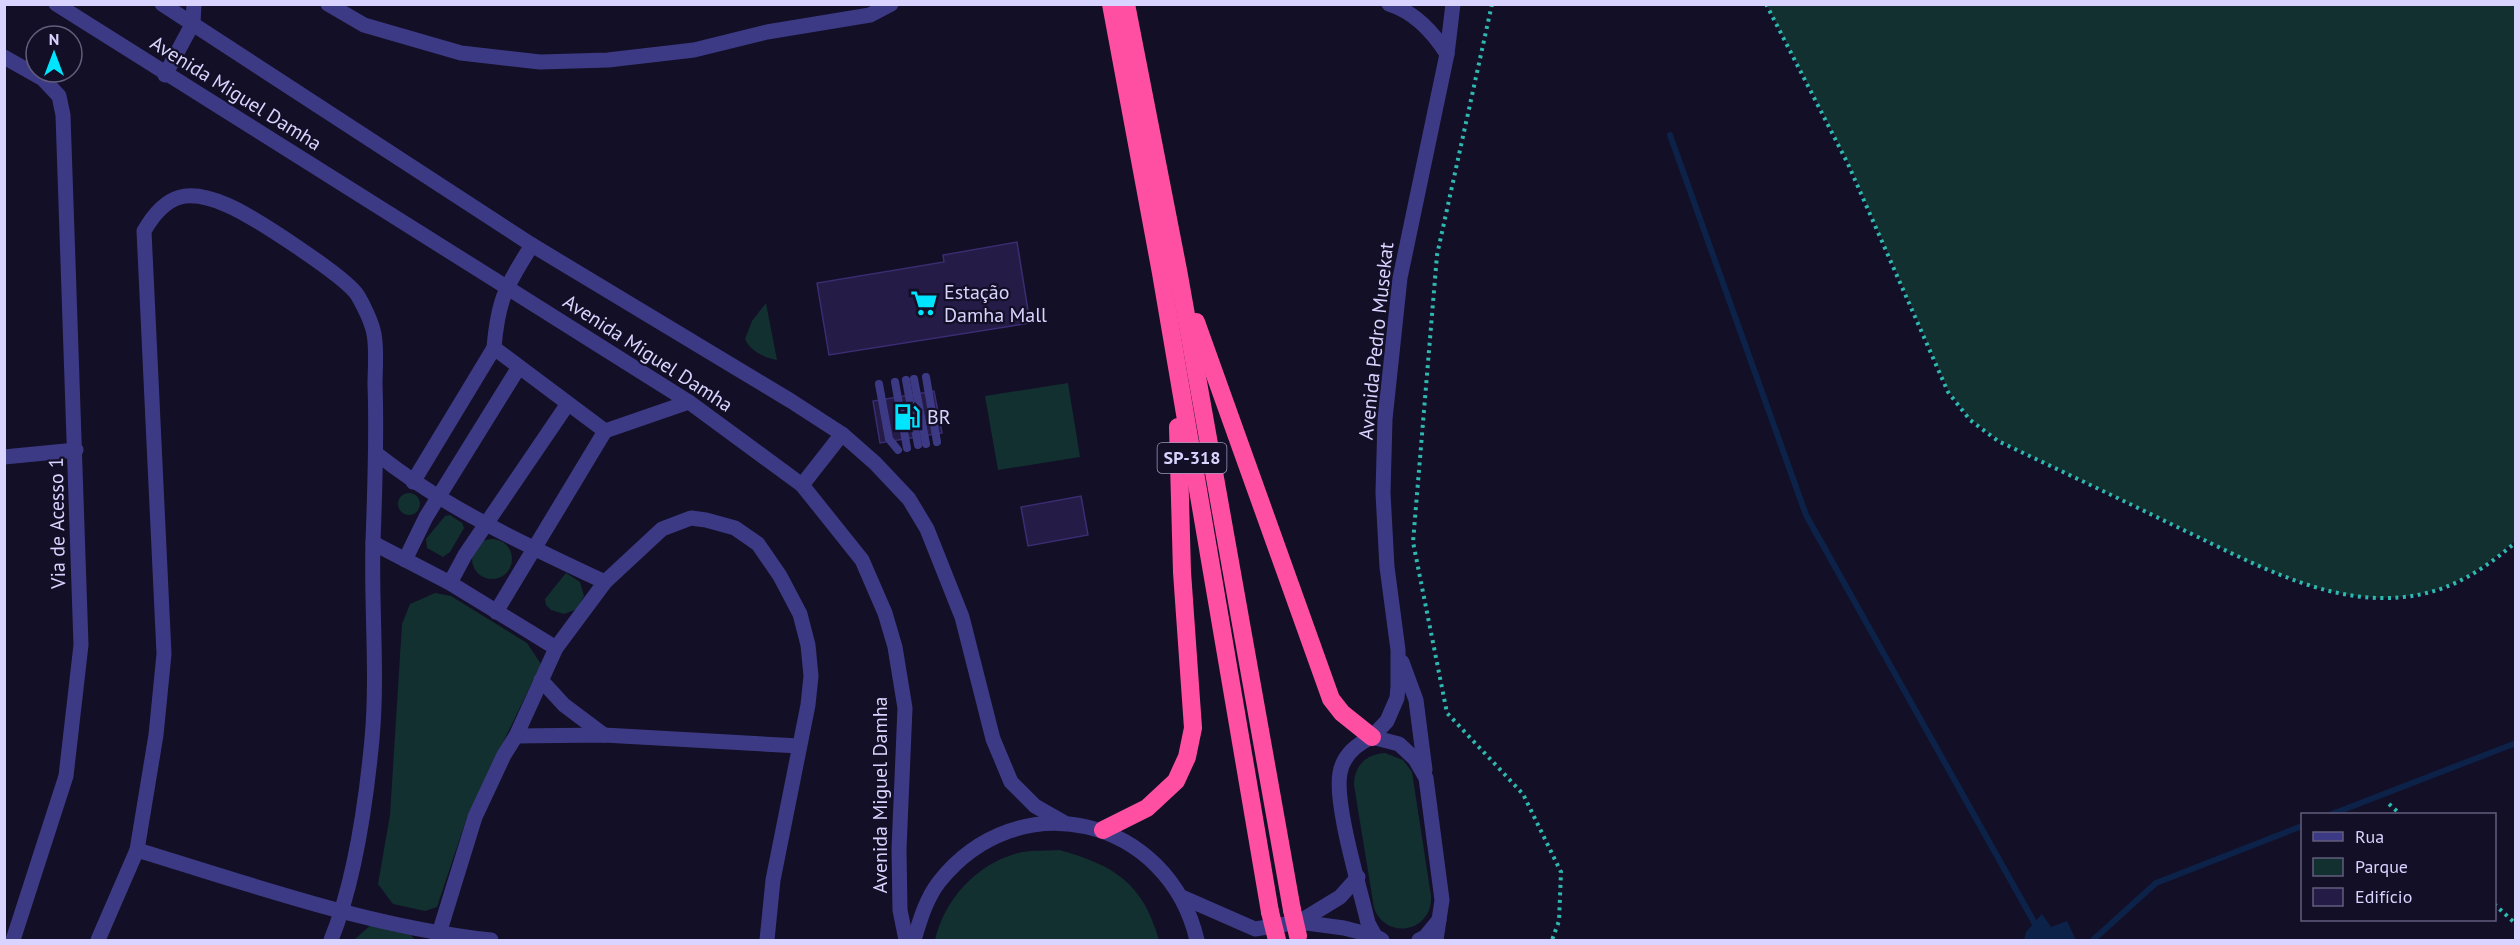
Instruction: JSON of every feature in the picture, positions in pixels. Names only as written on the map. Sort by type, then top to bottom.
[{"type":"highway","name":"SP-318","points":[[1111,4],[1169,272],[1297,927]]},
{"type":"highway","name":"SP-318","points":[[1126,4],[1270,912],[1277,940]]},
{"type":"highway","points":[[1169,272],[1331,699],[1342,713],[1372,737]]},
{"type":"highway","points":[[1103,830],[1147,808],[1176,781],[1187,757],[1193,728],[1182,572],[1177,403],[1169,272]]},
{"type":"street","name":"Avenida Miguel Damha","points":[[56,4],[165,75],[507,285],[688,402],[802,485],[862,560],[885,613],[895,647],[905,708],[899,849],[900,910],[906,940]]},
{"type":"street","name":"Avenida Miguel Damha","points":[[162,4],[193,22],[532,245],[842,434],[875,463],[909,499],[927,529],[962,617],[993,739],[1011,782],[1035,806],[1063,822]]},
{"type":"street","points":[[165,75],[193,22],[194,4]]},
{"type":"street","points":[[328,4],[364,25],[461,53],[540,62],[608,60],[694,50],[767,32],[870,15],[891,4]]},
{"type":"street","name":"Avenida Pedro Musekat","points":[[1378,938],[1368,923],[1339,794],[1340,772],[1348,753],[1372,737],[1387,721],[1397,698],[1398,650],[1387,567],[1383,493],[1385,419],[1400,278],[1447,54],[1453,4]]},
{"type":"street","points":[[1400,6],[1415,16],[1436,37],[1447,54]]},
{"type":"street","name":"Via de Acesso 1","points":[[4,57],[43,79],[59,96],[63,115],[81,645],[66,776],[13,940]]},
{"type":"street","points":[[98,940],[137,850],[156,735],[164,654],[144,231],[153,216],[170,200],[189,194],[208,196],[235,208],[344,279],[358,296],[374,335],[377,454],[373,543],[372,737],[361,819],[343,912],[331,940]]},
{"type":"street","points":[[413,482],[494,348],[497,311],[507,285],[532,245]]},
{"type":"street","points":[[494,348],[567,405],[605,431]]},
{"type":"street","points":[[405,560],[426,517],[519,367]]},
{"type":"street","points":[[496,612],[605,431],[688,402]]},
{"type":"street","points":[[450,583],[567,405]]},
{"type":"street","points":[[802,485],[842,434]]},
{"type":"street","points":[[4,457],[76,450]]},
{"type":"street","points":[[377,454],[413,482],[487,524],[605,582]]},
{"type":"street","points":[[437,938],[475,818],[556,648],[605,582],[662,529],[691,518],[735,528],[758,544],[780,576],[800,614],[808,645],[811,676],[773,880],[767,940]]},
{"type":"street","points":[[373,543],[450,583],[556,648]]},
{"type":"street","name":"Avenida Pedro Musekat","points":[[1398,650],[1416,700],[1442,914],[1436,940]]},
{"type":"street","points":[[541,680],[564,705],[604,735]]},
{"type":"street","points":[[516,736],[604,735],[799,746]]},
{"type":"street","points":[[1372,737],[1399,744],[1415,759],[1426,778]]},
{"type":"street","points":[[914,940],[921,915],[938,883],[963,857],[993,837],[1018,828],[1063,822],[1103,830],[1137,847],[1165,872],[1182,897],[1197,940]]},
{"type":"street","points":[[137,850],[437,938],[490,940]]},
{"type":"street","points":[[1297,927],[1340,897],[1358,877]]},
{"type":"street","points":[[1182,897],[1250,935],[1297,927],[1344,928],[1378,938]]},
{"type":"street","points":[[1419,940],[1435,927],[1442,914]]},
{"type":"lane","points":[[926,377],[937,442]]},
{"type":"lane","points":[[910,379],[922,445]]},
{"type":"lane","points":[[895,382],[907,447]]},
{"type":"lane","points":[[879,384],[889,439],[898,450]]},
{"type":"path","points":[[1492,4],[1437,255],[1413,542],[1447,713],[1523,795],[1562,872],[1559,921],[1552,940]]},
{"type":"path","points":[[1766,4],[1848,164],[1948,392],[1970,420],[1998,441],[2259,566],[2340,594],[2380,598],[2418,595],[2462,582],[2516,542]]},
{"type":"path","points":[[2389,804],[2399,813]]},
{"type":"path","points":[[2496,906],[2516,924]]},
{"type":"green space","points":[[1767,5],[2515,5],[2515,541],[2469,575],[2437,589],[2401,597],[2354,596],[2300,582],[2248,561],[1998,440],[1970,419],[1949,392],[1849,164]]},
{"type":"green space","points":[[766,303],[777,360],[758,353],[745,339],[752,321]]},
{"type":"green space","points":[[1068,383],[1080,457],[998,470],[985,396]]},
{"type":"green space","points":[[409,493],[417,496],[420,504],[417,512],[409,515],[401,512],[398,504],[401,496]]},
{"type":"green space","points":[[450,515],[462,523],[464,528],[450,552],[443,557],[427,548],[426,539],[445,516]]},
{"type":"green space","points":[[492,539],[506,545],[512,559],[506,573],[492,579],[478,573],[472,559],[478,545]]},
{"type":"green space","points":[[566,573],[580,582],[584,596],[577,609],[564,614],[551,610],[546,605],[545,599]]},
{"type":"green space","points":[[435,593],[451,596],[527,643],[541,664],[467,817],[437,907],[425,911],[393,904],[378,884],[390,815],[402,624],[410,604]]},
{"type":"green space","points":[[1385,753],[1403,760],[1412,772],[1431,896],[1430,908],[1425,918],[1408,928],[1388,925],[1374,908],[1354,785],[1356,772],[1362,762],[1372,756]]},
{"type":"green space","points":[[1059,850],[1096,862],[1124,879],[1144,904],[1159,940],[935,940],[955,896],[978,873],[991,864],[1022,852]]},
{"type":"green space","points":[[373,923],[410,934],[415,940],[354,940]]},
{"type":"water","points":[[2042,914],[2051,927],[2067,921],[2076,940],[2024,940],[2026,932]]},
{"type":"building","name":"Estação Damha Mall","points":[[1017,242],[1030,323],[829,355],[817,283],[944,262],[943,255]]},
{"type":"building","name":"BR","points":[[934,391],[942,433],[880,443],[873,401]]},
{"type":"building","points":[[1081,496],[1088,535],[1028,546],[1021,507]]},
{"type":"waterway","points":[[1670,135],[1806,515],[2034,922],[2039,940]]},
{"type":"waterway","points":[[2335,813],[2516,743]]},
{"type":"waterway","points":[[2093,940],[2156,883],[2301,826]]},
{"type":"place","name":"Estação Damha Mall","points":[[924,303]]},
{"type":"place","name":"BR","points":[[907,417]]}]
